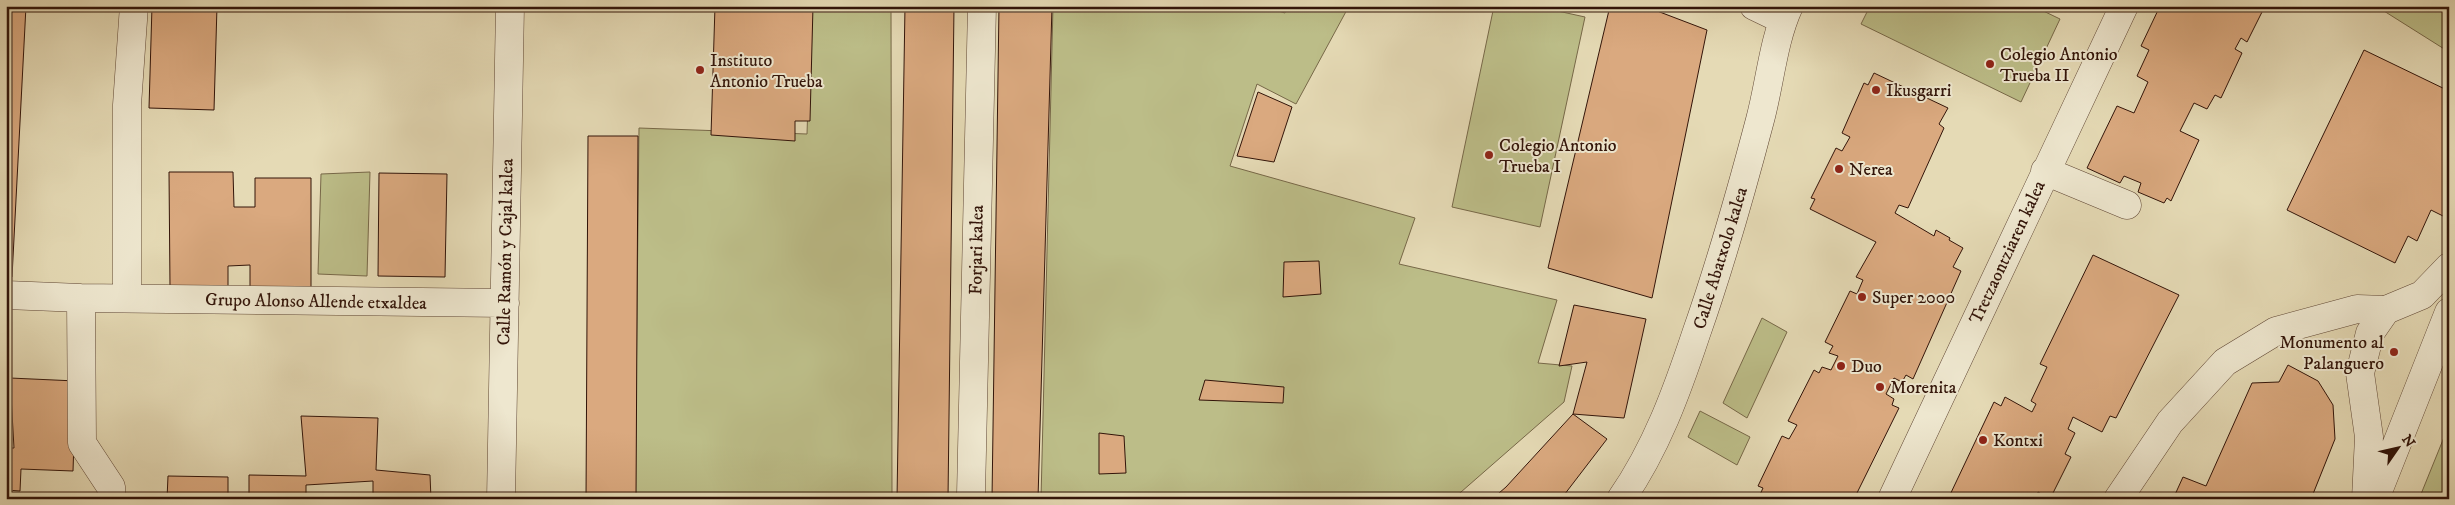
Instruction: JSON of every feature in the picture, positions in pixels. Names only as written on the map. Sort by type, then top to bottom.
[{"type":"street","points":[[127,298],[127,105],[134,6]]},
{"type":"street","name":"Calle Ramón y Cajal kalea","points":[[501,499],[510,6]]},
{"type":"street","name":"Forjari kalea","points":[[971,494],[982,6]]},
{"type":"street","points":[[1754,6],[1786,13]]},
{"type":"street","name":"Tretzaontziaren kalea","points":[[1892,499],[2124,6]]},
{"type":"street","name":"Calle Abatxolo kalea","points":[[1621,499],[1642,466],[1676,393],[1726,249],[1786,13]]},
{"type":"street","points":[[2045,171],[2127,205]]},
{"type":"street","points":[[2118,499],[2170,422],[2225,362],[2276,331],[2358,309],[2386,310],[2422,295],[2449,267]]},
{"type":"street","name":"Grupo Alonso Allende etxaldea","points":[[6,295],[81,298],[505,303]]},
{"type":"street","points":[[2420,380],[2435,327],[2434,308],[2422,295]]},
{"type":"street","points":[[81,298],[82,443],[111,487],[112,499]]},
{"type":"street","points":[[2366,499],[2369,436],[2360,373],[2370,333],[2386,310]]},
{"type":"street","points":[[2375,499],[2408,410],[2449,312]]},
{"type":"street","points":[[2366,414],[2384,419],[2408,410]]},
{"type":"green space","points":[[811,6],[891,6],[892,499],[635,499],[639,128],[807,134]]},
{"type":"green space","points":[[1053,6],[1261,6],[1285,13],[1287,6],[1349,6],[1296,104],[1257,84],[1230,166],[1415,218],[1399,264],[1557,300],[1538,363],[1572,366],[1564,402],[1453,499],[1041,499]]},
{"type":"green space","points":[[1494,6],[1535,6],[1585,17],[1540,227],[1452,207]]},
{"type":"green space","name":"Colegio Antonio Trueba II","points":[[1870,6],[2033,6],[2060,19],[2021,102],[1861,24]]},
{"type":"green space","points":[[2376,6],[2449,6],[2449,52]]},
{"type":"green space","points":[[370,172],[367,276],[318,274],[321,174]]},
{"type":"green space","points":[[1762,318],[1787,332],[1747,418],[1723,403]]},
{"type":"green space","points":[[1700,411],[1750,437],[1737,465],[1688,437]]},
{"type":"green space","points":[[2449,425],[2449,499],[2419,499]]},
{"type":"building","points":[[6,6],[26,6],[12,277],[6,277]]},
{"type":"building","points":[[152,6],[217,6],[214,110],[149,108]]},
{"type":"building","points":[[715,6],[813,6],[810,121],[795,121],[795,141],[711,135]]},
{"type":"building","points":[[905,6],[954,6],[948,499],[897,499]]},
{"type":"building","points":[[999,6],[1052,6],[1038,499],[992,499]]},
{"type":"building","points":[[1610,6],[1644,6],[1707,30],[1652,298],[1548,268]]},
{"type":"building","points":[[2160,6],[2265,6],[2247,42],[2241,38],[2235,49],[2242,53],[2221,98],[2215,95],[2207,109],[2194,103],[2180,131],[2199,140],[2171,201],[2167,198],[2164,203],[2138,192],[2141,183],[2124,176],[2120,183],[2087,168],[2117,106],[2134,113],[2148,82],[2137,76],[2149,50],[2141,46]]},
{"type":"building","points":[[2364,50],[2449,91],[2449,219],[2431,210],[2417,241],[2408,236],[2395,263],[2287,210]]},
{"type":"building","points":[[1874,73],[1948,108],[1939,124],[1944,128],[1908,208],[1899,205],[1895,213],[1934,236],[1936,230],[1963,248],[1953,267],[1961,271],[1913,379],[1906,375],[1902,382],[1894,378],[1886,394],[1894,399],[1892,405],[1899,408],[1854,499],[1758,499],[1763,488],[1758,486],[1782,436],[1789,439],[1797,425],[1788,421],[1814,370],[1819,373],[1822,367],[1831,370],[1838,356],[1829,353],[1833,346],[1825,342],[1850,291],[1857,294],[1863,280],[1856,277],[1876,242],[1810,209],[1815,199],[1811,198],[1836,148],[1842,151],[1850,137],[1842,133],[1864,83],[1868,85]]},
{"type":"building","points":[[1258,92],[1292,107],[1274,162],[1237,156]]},
{"type":"building","points":[[588,136],[638,136],[636,499],[586,499]]},
{"type":"building","points":[[169,172],[233,172],[234,207],[255,207],[255,178],[311,178],[311,291],[250,291],[250,265],[228,266],[228,287],[170,287]]},
{"type":"building","points":[[379,173],[447,174],[445,277],[378,276]]},
{"type":"building","points":[[2093,255],[2179,295],[2116,418],[2110,416],[2102,432],[2073,417],[2068,429],[2075,433],[2065,454],[2071,457],[2050,499],[2038,492],[2036,499],[1948,499],[1994,402],[2001,406],[2005,397],[2032,412],[2036,404],[2031,401],[2047,367],[2040,364]]},
{"type":"building","points":[[1319,261],[1321,294],[1283,297],[1284,262]]},
{"type":"building","points":[[1574,305],[1646,319],[1624,418],[1573,414],[1587,362],[1559,366]]},
{"type":"building","points":[[2288,365],[2318,381],[2333,405],[2335,439],[2311,499],[2173,499],[2183,477],[2206,486],[2252,383],[2279,382]]},
{"type":"building","points":[[10,378],[76,381],[73,471],[21,469],[20,491],[6,490],[6,448],[14,448]]},
{"type":"building","points":[[1205,380],[1284,387],[1283,403],[1199,400]]},
{"type":"building","points":[[1573,414],[1607,439],[1561,499],[1492,499],[1506,487]]},
{"type":"building","points":[[301,416],[378,418],[376,470],[430,475],[431,499],[373,499],[373,481],[306,485],[306,499],[249,499],[249,475],[306,476]]},
{"type":"building","points":[[1099,433],[1124,436],[1126,473],[1099,474]]},
{"type":"building","points":[[168,476],[228,477],[228,499],[167,499]]},
{"type":"place","name":"Colegio Antonio Trueba II","points":[[1990,64]]},
{"type":"place","name":"Instituto Antonio Trueba","points":[[700,70]]},
{"type":"place","name":"Ikusgarri","points":[[1876,90]]},
{"type":"place","name":"Colegio Antonio Trueba I","points":[[1489,155]]},
{"type":"place","name":"Nerea","points":[[1839,169]]},
{"type":"place","name":"Super 2000","points":[[1862,297]]},
{"type":"place","name":"Monumento al Palanguero","points":[[2394,352]]},
{"type":"place","name":"Duo","points":[[1841,366]]},
{"type":"place","name":"Morenita","points":[[1880,387]]},
{"type":"place","name":"Kontxi","points":[[1983,440]]}]
